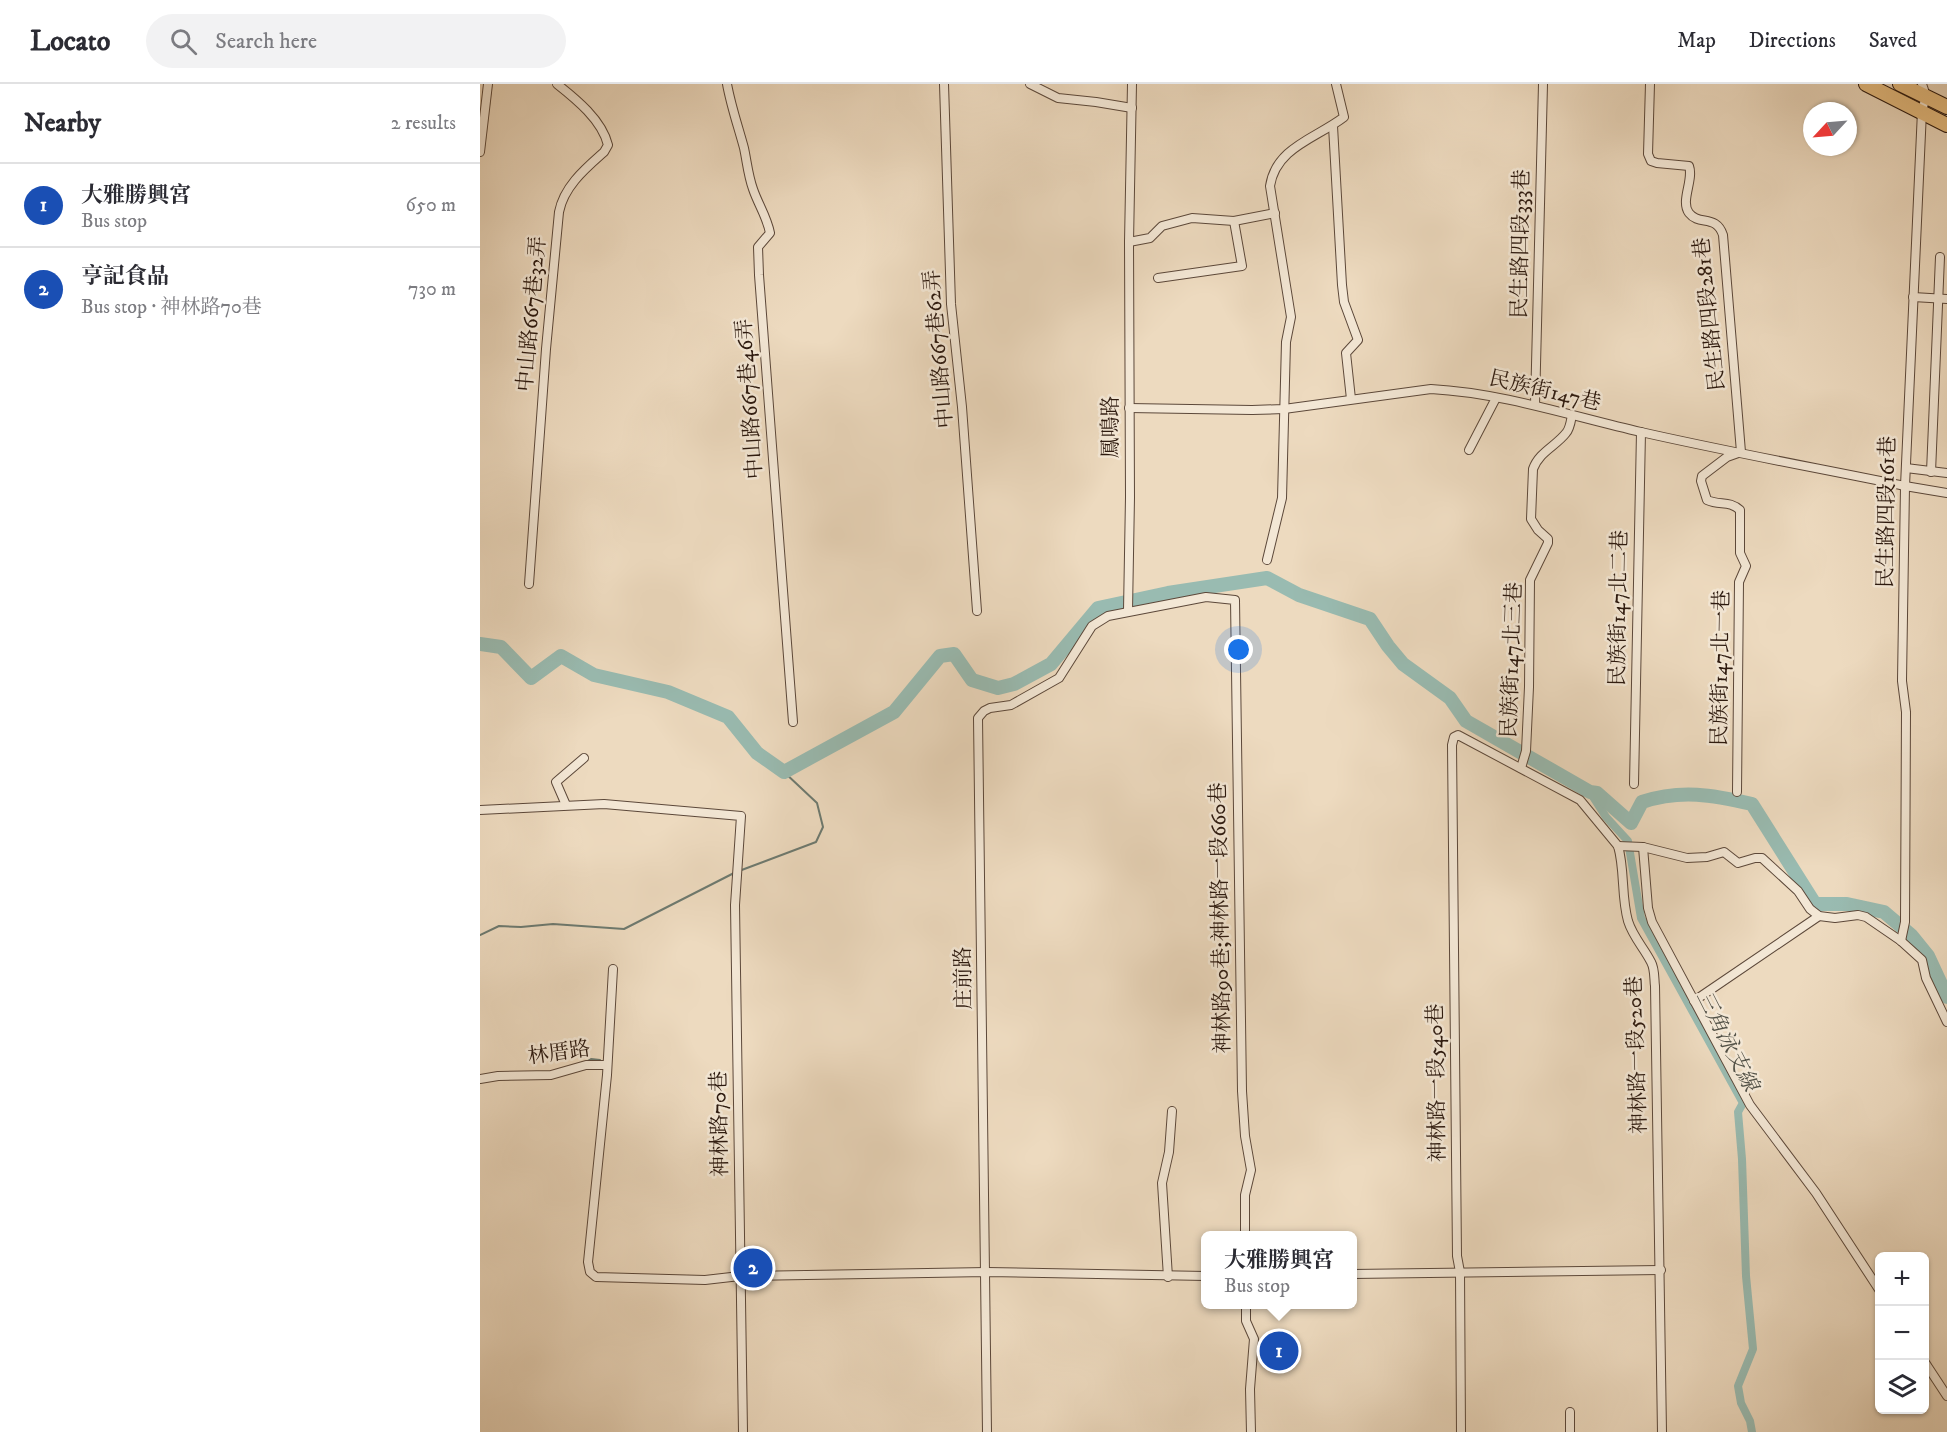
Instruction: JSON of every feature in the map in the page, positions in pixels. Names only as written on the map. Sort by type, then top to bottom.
[{"type":"main road","points":[[1866,84],[1947,124]]},
{"type":"main road","points":[[1900,84],[1924,90],[1947,107]]},
{"type":"street","points":[[480,152],[488,84]]},
{"type":"street","name":"中山路667巷32弄","points":[[529,584],[546,349],[562,200],[573,183],[604,152],[608,145],[589,114],[577,100],[557,84]]},
{"type":"street","name":"中山路667巷46弄","points":[[727,84],[747,171],[770,233],[758,247],[759,275],[793,722]]},
{"type":"street","name":"中山路667巷62弄","points":[[944,84],[951,304],[962,407],[976,611]]},
{"type":"street","points":[[1030,84],[1058,98],[1132,108]]},
{"type":"street","name":"鳳鳴路","points":[[1128,611],[1129,242],[1132,84]]},
{"type":"street","points":[[1267,560],[1282,498],[1286,342],[1290,317],[1270,186],[1277,165],[1291,150],[1333,126],[1344,117],[1336,84]]},
{"type":"street","name":"民生路四段333巷","points":[[1535,405],[1543,84]]},
{"type":"street","name":"民生路四段281巷","points":[[1650,84],[1648,154],[1651,161],[1657,164],[1689,166],[1691,173],[1686,207],[1693,217],[1720,226],[1723,235],[1741,452]]},
{"type":"street","name":"民生路四段161巷","points":[[1901,941],[1905,922],[1906,712],[1902,681],[1905,486],[1924,90]]},
{"type":"street","points":[[1333,126],[1342,285],[1344,302],[1358,340],[1346,353],[1351,399]]},
{"type":"street","points":[[1129,242],[1150,238],[1162,226],[1192,218],[1234,221],[1275,213]]},
{"type":"street","points":[[1158,278],[1242,266],[1234,221]]},
{"type":"street","points":[[1930,472],[1936,360],[1943,299],[1940,257]]},
{"type":"street","points":[[1913,297],[1943,299]]},
{"type":"street","points":[[1936,360],[1947,360]]},
{"type":"street","name":"民族街147巷","points":[[1129,408],[1284,409],[1431,389],[1453,390],[1535,405],[1641,432],[1947,493]]},
{"type":"street","points":[[1469,450],[1496,398]]},
{"type":"street","name":"民族街147北三巷","points":[[1521,768],[1526,751],[1530,580],[1548,543],[1548,538],[1538,530],[1531,519],[1533,469],[1547,450],[1567,432],[1572,415]]},
{"type":"street","name":"民族街147北二巷","points":[[1634,784],[1641,432]]},
{"type":"street","name":"民族街147北一巷","points":[[1737,792],[1739,582],[1746,566],[1740,553],[1740,510],[1733,504],[1713,503],[1707,500],[1701,481],[1702,476],[1727,457],[1741,452]]},
{"type":"street","points":[[1906,468],[1947,473]]},
{"type":"street","name":"神林路90巷;神林路一段660巷","points":[[1128,611],[1206,597],[1235,600],[1242,1091],[1245,1136],[1251,1170],[1245,1195],[1245,1231]]},
{"type":"street","name":"庄前路","points":[[987,1432],[987,1272],[978,718],[990,708],[1011,705],[1059,678],[1092,626],[1108,616],[1128,611]]},
{"type":"street","name":"神林路一段540巷","points":[[1461,1432],[1460,1272],[1457,1256],[1452,757],[1454,737],[1458,735],[1521,768]]},
{"type":"street","points":[[480,810],[566,805],[556,782],[584,758]]},
{"type":"street","points":[[1521,768],[1580,800],[1618,846],[1643,847],[1688,858],[1707,857],[1724,852],[1738,863],[1762,858],[1798,891],[1810,909],[1819,916],[1835,918],[1858,915],[1866,917],[1901,941],[1922,960],[1926,978],[1947,1022]]},
{"type":"street","name":"神林路70巷","points":[[566,805],[604,804],[741,816],[735,905],[742,1432]]},
{"type":"street","name":"神林路一段520巷","points":[[1618,846],[1623,897],[1629,923],[1652,964],[1655,986],[1662,1432]]},
{"type":"street","points":[[1643,847],[1648,908],[1652,922],[1750,1104],[1816,1193],[1875,1284]]},
{"type":"street","points":[[1694,1001],[1819,916]]},
{"type":"street","points":[[613,969],[588,1262],[590,1272],[596,1277],[705,1280],[740,1276],[987,1272],[1201,1276]]},
{"type":"street","name":"林厝路","points":[[480,1079],[498,1076],[551,1075],[586,1065],[606,1065]]},
{"type":"street","points":[[1168,1277],[1162,1183],[1169,1152],[1172,1111]]},
{"type":"street","points":[[1357,1274],[1661,1270]]},
{"type":"street","points":[[1246,1309],[1246,1321],[1254,1339],[1250,1389],[1251,1432]]},
{"type":"street","points":[[1929,1369],[1947,1396]]},
{"type":"street","points":[[1570,1412],[1570,1432]]},
{"type":"waterway","points":[[480,644],[501,647],[531,678],[561,656],[594,675],[668,692],[728,717],[757,753],[784,772],[894,712],[940,656],[954,654],[972,680],[998,688],[1014,684],[1051,664],[1098,608],[1168,593],[1267,578],[1299,595],[1370,619],[1403,664],[1450,698],[1466,721],[1590,792],[1597,793],[1631,823],[1642,802],[1656,798],[1697,795],[1752,804],[1815,904],[1847,904],[1884,912],[1911,935],[1928,956],[1947,997]]},
{"type":"waterway","points":[[739,871],[816,842],[823,827],[817,803],[784,772]]},
{"type":"waterway","name":"三角泳支線","points":[[1590,792],[1606,817],[1628,841],[1641,918],[1743,1103],[1738,1112],[1746,1276],[1753,1349],[1738,1386],[1741,1403],[1750,1421],[1752,1432]]},
{"type":"waterway","points":[[480,935],[499,926],[521,927],[553,924],[624,929],[734,873]]},
{"type":"waterway","points":[[586,1062],[591,1059],[600,1060]]},
{"type":"place","name":"亨記食品","points":[[753,1268]]},
{"type":"place","name":"大雅勝興宮","points":[[1279,1351]]}]
